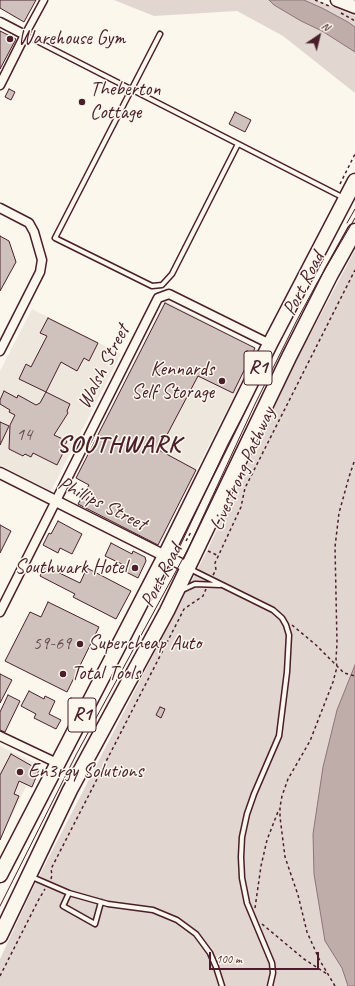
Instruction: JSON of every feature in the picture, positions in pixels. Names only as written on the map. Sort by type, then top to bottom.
[{"type":"highway","name":"Port Road","points":[[0,875],[165,556],[270,344],[355,181]]},
{"type":"highway","name":"Port Road","points":[[0,936],[70,790],[189,568],[293,350],[331,274],[355,231]]},
{"type":"main road","points":[[337,0],[355,7]]},
{"type":"street","points":[[0,85],[44,0]]},
{"type":"street","points":[[0,22],[25,35]]},
{"type":"street","points":[[0,208],[29,223],[34,232],[42,260],[40,272],[0,352]]},
{"type":"street","name":"Walsh Street","points":[[0,612],[158,298],[169,294],[270,344]]},
{"type":"street","name":"Phillips Street","points":[[0,473],[189,568]]},
{"type":"street","points":[[0,736],[57,763]]},
{"type":"lane","points":[[160,34],[55,238],[152,286],[162,285],[172,274],[238,144]]},
{"type":"lane","points":[[25,35],[346,199]]},
{"type":"lane","points":[[189,568],[273,610],[282,618],[289,635],[287,672],[279,736],[254,794],[247,814],[242,837],[242,878],[247,903],[272,963],[273,973],[270,986]]},
{"type":"lane","points":[[175,595],[196,584],[221,585],[234,590]]},
{"type":"lane","points":[[30,876],[69,893],[101,902],[153,910],[177,920],[196,934],[210,952],[222,986]]},
{"type":"lane","points":[[69,893],[63,906],[95,924],[101,902]]},
{"type":"path","points":[[340,184],[355,154]]},
{"type":"path","name":"Livestrong Pathway","points":[[214,573],[216,570],[216,563],[241,508],[246,488],[355,270]]},
{"type":"path","points":[[335,986],[328,976],[309,937],[298,895],[285,857],[280,807],[288,779],[310,741],[333,682],[337,667],[336,529],[348,477],[355,459]]},
{"type":"path","points":[[186,542],[191,532]]},
{"type":"path","points":[[208,551],[219,556]]},
{"type":"path","points":[[0,976],[52,876],[51,869],[184,609],[203,596],[207,587]]},
{"type":"path","points":[[286,625],[292,625],[300,631],[344,673],[355,676]]},
{"type":"path","points":[[280,807],[267,840],[261,866],[254,918],[304,959],[328,976]]},
{"type":"shaded area","points":[[114,0],[317,0],[355,16],[355,93],[283,36],[237,11],[154,16]]},
{"type":"shaded area","points":[[269,0],[304,0],[348,22],[355,27],[355,52],[322,31],[301,21],[274,5]]},
{"type":"shaded area","points":[[355,250],[355,986],[0,986],[0,959],[34,886],[207,551],[296,361]]},
{"type":"shaded area","points":[[165,300],[258,350],[162,536],[151,540],[78,502],[88,485],[76,478]]},
{"type":"shaded area","points":[[32,309],[121,354],[51,491],[0,465],[0,371]]},
{"type":"shaded area","points":[[355,665],[355,986],[348,986],[342,968],[325,941],[314,874],[313,834],[323,767],[337,710]]},
{"type":"shaded area","points":[[0,746],[37,764],[0,840]]},
{"type":"building","points":[[0,0],[36,0],[24,22],[0,8]]},
{"type":"building","points":[[0,31],[16,39],[0,69]]},
{"type":"building","points":[[9,89],[15,92],[11,100],[5,97]]},
{"type":"building","points":[[235,112],[251,120],[245,132],[229,124]]},
{"type":"building","points":[[0,236],[9,241],[16,262],[0,291]]},
{"type":"building","points":[[165,303],[255,348],[233,393],[198,376],[159,450],[196,470],[158,545],[78,504],[89,485],[76,478]]},
{"type":"building","points":[[48,318],[98,343],[89,361],[84,358],[77,371],[61,362],[46,392],[19,379],[26,364],[31,367],[47,336],[40,333]]},
{"type":"building","points":[[4,391],[17,398],[18,395],[36,405],[40,403],[46,392],[70,404],[67,411],[68,413],[54,435],[67,441],[57,465],[33,453],[31,457],[25,454],[23,456],[9,449],[10,425],[15,415],[0,404]]},
{"type":"building","points":[[0,422],[9,426],[0,445]]},
{"type":"building","points":[[58,521],[82,534],[72,554],[60,548],[58,553],[43,545],[49,533],[51,534]]},
{"type":"building","points":[[0,525],[11,531],[0,553]]},
{"type":"building","points":[[111,543],[132,554],[133,551],[145,557],[146,561],[138,578],[126,572],[128,567],[105,556]]},
{"type":"building","points":[[45,566],[80,583],[87,568],[131,591],[116,619],[73,597],[75,594],[40,576]]},
{"type":"building","points":[[48,602],[99,627],[67,692],[5,661],[30,612],[41,617]]},
{"type":"building","points":[[0,674],[12,680],[0,703]]},
{"type":"building","points":[[29,691],[44,699],[45,696],[55,701],[49,714],[61,720],[56,729],[34,718],[36,714],[21,706]]},
{"type":"building","points":[[8,695],[20,701],[5,732],[0,730],[0,712]]},
{"type":"building","points":[[160,707],[165,709],[161,718],[156,715]]},
{"type":"building","name":"En3rgy Solutions","points":[[11,754],[39,770],[32,787],[19,781],[14,794],[19,796],[0,840],[0,775]]},
{"type":"tram line","points":[[347,223],[355,209]]},
{"type":"tram line","points":[[0,906],[77,753],[188,549],[255,404],[297,320],[355,218]]},
{"type":"tram line","points":[[157,595],[228,444],[248,406]]},
{"type":"place","name":"Warehouse Gym","points":[[10,39]]},
{"type":"place","name":"Theberton Cottage","points":[[82,102]]},
{"type":"place","name":"Kennards Self Storage","points":[[222,381]]},
{"type":"place","name":"Southwark Hotel","points":[[135,568]]},
{"type":"place","name":"Supercheap Auto","points":[[80,644]]},
{"type":"place","name":"Total Tools","points":[[63,674]]},
{"type":"place","name":"En3rgy Solutions","points":[[20,772]]},
{"type":"district","name":"SOUTHWARK","points":[[119,446]]}]
